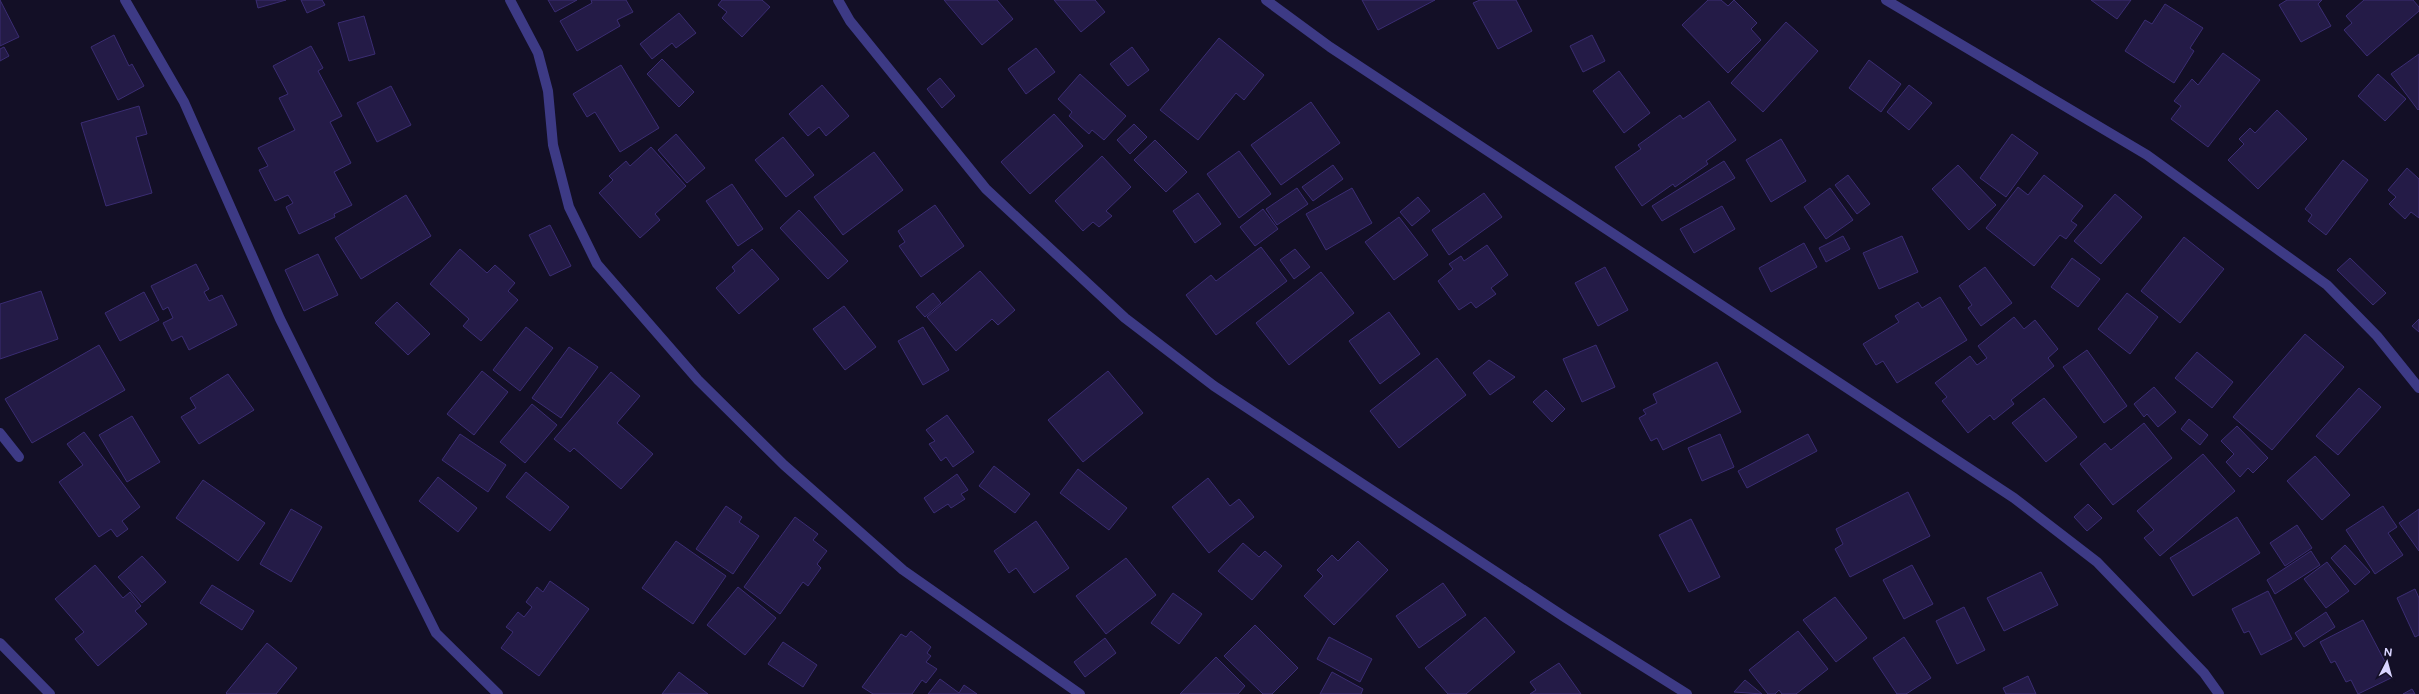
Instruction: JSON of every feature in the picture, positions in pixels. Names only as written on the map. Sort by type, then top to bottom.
[{"type":"street","points":[[125,0],[184,102],[280,319],[436,633],[498,694]]},
{"type":"street","points":[[510,0],[538,52],[548,91],[553,146],[569,207],[597,264],[698,380],[784,465],[903,570],[1080,694]]},
{"type":"street","points":[[838,0],[850,21],[986,189],[1125,318],[1214,386],[1566,618],[1687,694]]},
{"type":"street","points":[[1266,0],[1383,82],[2014,498],[2097,562],[2204,673],[2219,694]]},
{"type":"street","points":[[1886,0],[2147,155],[2327,284],[2377,336],[2419,388]]},
{"type":"street","points":[[0,432],[19,457]]},
{"type":"street","points":[[0,642],[50,694]]},
{"type":"building","points":[[0,0],[19,37],[0,46]]},
{"type":"building","points":[[256,0],[286,0],[258,8]]},
{"type":"building","points":[[301,0],[322,0],[325,5],[307,13]]},
{"type":"building","points":[[548,0],[577,0],[555,12]]},
{"type":"building","points":[[591,0],[626,0],[633,12],[617,20],[620,26],[577,51],[560,21],[592,3]]},
{"type":"building","points":[[722,0],[762,0],[770,7],[742,37],[722,18],[727,12],[718,5]]},
{"type":"building","points":[[944,0],[997,0],[1013,19],[982,45]]},
{"type":"building","points":[[1054,0],[1095,0],[1105,12],[1081,32]]},
{"type":"building","points":[[1362,0],[1435,0],[1378,30]]},
{"type":"building","points":[[1480,0],[1516,0],[1532,31],[1498,49],[1473,3]]},
{"type":"building","points":[[1708,0],[1721,0],[1728,6],[1734,0],[1757,23],[1751,29],[1761,40],[1728,73],[1682,25]]},
{"type":"building","points":[[2091,0],[2131,0],[2117,19]]},
{"type":"building","points":[[2287,0],[2322,0],[2318,4],[2331,26],[2301,42],[2279,5]]},
{"type":"building","points":[[2364,0],[2413,0],[2419,7],[2419,11],[2367,56],[2344,30],[2352,23],[2346,16]]},
{"type":"building","points":[[2165,4],[2203,28],[2190,48],[2194,51],[2174,83],[2125,51],[2145,20],[2152,24]]},
{"type":"building","points":[[679,13],[696,33],[676,48],[672,43],[652,59],[640,44]]},
{"type":"building","points":[[364,16],[375,54],[349,61],[338,23]]},
{"type":"building","points":[[1786,22],[1818,51],[1763,112],[1731,83]]},
{"type":"building","points":[[114,35],[129,66],[132,64],[144,86],[118,100],[91,47]]},
{"type":"building","points":[[1592,35],[1605,61],[1583,72],[1570,46]]},
{"type":"building","points":[[1219,38],[1264,75],[1244,100],[1236,93],[1198,140],[1160,110]]},
{"type":"building","points":[[311,46],[323,68],[318,71],[342,116],[330,122],[351,163],[334,172],[352,205],[334,214],[335,217],[299,234],[286,207],[293,203],[288,195],[275,201],[259,170],[268,166],[258,148],[295,130],[279,98],[288,94],[273,66]]},
{"type":"building","points":[[4,47],[9,56],[0,61],[0,49]]},
{"type":"building","points":[[1132,47],[1149,70],[1128,86],[1110,64]]},
{"type":"building","points":[[1036,48],[1055,72],[1026,94],[1008,69]]},
{"type":"building","points":[[2223,53],[2260,80],[2208,147],[2171,119],[2181,106],[2174,101],[2192,79],[2198,85]]},
{"type":"building","points":[[2419,54],[2419,109],[2418,110],[2391,74]]},
{"type":"building","points":[[662,59],[694,92],[679,107],[647,74]]},
{"type":"building","points":[[1869,60],[1901,84],[1881,112],[1849,88]]},
{"type":"building","points":[[621,65],[659,128],[620,152],[595,112],[587,117],[573,94]]},
{"type":"building","points":[[1619,71],[1650,113],[1624,133],[1593,91]]},
{"type":"building","points":[[1080,74],[1126,116],[1104,140],[1092,130],[1089,134],[1069,116],[1072,112],[1058,99]]},
{"type":"building","points":[[2378,74],[2406,99],[2385,121],[2358,96]]},
{"type":"building","points":[[940,78],[955,96],[942,108],[927,89]]},
{"type":"building","points":[[822,85],[849,116],[826,136],[819,127],[808,136],[789,114]]},
{"type":"building","points":[[1909,85],[1932,103],[1909,130],[1887,112]]},
{"type":"building","points":[[391,86],[411,125],[377,142],[357,103]]},
{"type":"building","points":[[1709,101],[1736,140],[1706,161],[1708,164],[1675,187],[1673,184],[1642,206],[1615,167],[1641,149],[1638,145],[1680,115],[1683,119]]},
{"type":"building","points":[[1311,102],[1340,143],[1281,185],[1251,145]]},
{"type":"building","points":[[139,106],[147,134],[136,137],[152,193],[106,206],[81,123]]},
{"type":"building","points":[[2277,110],[2307,139],[2258,189],[2228,160],[2244,144],[2239,139],[2250,128],[2255,133]]},
{"type":"building","points":[[1054,114],[1083,146],[1030,194],[1001,162]]},
{"type":"building","points":[[1134,124],[1147,137],[1130,154],[1117,140]]},
{"type":"building","points":[[676,134],[705,168],[687,183],[658,150]]},
{"type":"building","points":[[2012,134],[2038,153],[2006,197],[1980,178]]},
{"type":"building","points":[[783,137],[814,175],[786,197],[755,160]]},
{"type":"building","points":[[1781,139],[1806,181],[1771,202],[1746,160]]},
{"type":"building","points":[[1155,140],[1187,172],[1166,192],[1134,160]]},
{"type":"building","points":[[651,147],[686,186],[655,214],[660,220],[640,238],[599,193],[613,180],[609,176],[626,161],[630,166]]},
{"type":"building","points":[[1239,151],[1271,194],[1239,218],[1207,174]]},
{"type":"building","points":[[874,152],[903,190],[843,235],[814,197]]},
{"type":"building","points":[[1102,156],[1131,187],[1106,211],[1112,216],[1099,227],[1093,222],[1083,231],[1055,201]]},
{"type":"building","points":[[2343,160],[2368,180],[2326,235],[2308,221],[2312,215],[2305,209]]},
{"type":"building","points":[[1724,161],[1735,178],[1662,221],[1652,206]]},
{"type":"building","points":[[1333,165],[1343,179],[1313,201],[1302,187]]},
{"type":"building","points":[[1958,165],[1996,205],[1969,230],[1932,189]]},
{"type":"building","points":[[2407,168],[2419,179],[2419,218],[2411,212],[2405,219],[2389,204],[2396,197],[2388,190]]},
{"type":"building","points":[[1848,175],[1870,204],[1857,214],[1835,185]]},
{"type":"building","points":[[2044,175],[2083,206],[2071,221],[2077,225],[2066,239],[2060,235],[2034,266],[1986,228],[2018,187],[2028,195]]},
{"type":"building","points":[[732,184],[763,229],[738,246],[706,201]]},
{"type":"building","points":[[1297,188],[1308,204],[1277,225],[1266,209]]},
{"type":"building","points":[[1352,188],[1372,223],[1326,250],[1306,214]]},
{"type":"building","points":[[1830,188],[1853,220],[1826,239],[1804,207]]},
{"type":"building","points":[[1198,193],[1221,224],[1195,243],[1173,211]]},
{"type":"building","points":[[1484,193],[1502,217],[1449,255],[1432,230]]},
{"type":"building","points":[[2115,194],[2142,217],[2101,264],[2074,241]]},
{"type":"building","points":[[406,195],[431,236],[361,279],[335,238]]},
{"type":"building","points":[[1418,197],[1430,211],[1412,226],[1400,212]]},
{"type":"building","points":[[935,205],[964,246],[921,277],[899,246],[905,242],[898,231]]},
{"type":"building","points":[[1722,206],[1735,229],[1694,253],[1680,229]]},
{"type":"building","points":[[1263,209],[1278,229],[1255,246],[1240,227]]},
{"type":"building","points":[[799,210],[848,261],[828,279],[780,228]]},
{"type":"building","points":[[1399,217],[1428,255],[1394,280],[1365,242]]},
{"type":"building","points":[[550,225],[571,266],[550,276],[529,235]]},
{"type":"building","points":[[1843,236],[1850,249],[1826,262],[1819,248]]},
{"type":"building","points":[[1902,236],[1918,272],[1879,289],[1863,253]]},
{"type":"building","points":[[2184,237],[2224,269],[2180,323],[2141,291]]},
{"type":"building","points":[[1804,243],[1817,267],[1771,292],[1759,268]]},
{"type":"building","points":[[1487,245],[1508,275],[1491,288],[1496,294],[1476,308],[1471,302],[1459,310],[1438,281],[1453,269],[1449,264],[1461,256],[1464,261]]},
{"type":"building","points":[[1261,247],[1287,281],[1216,335],[1186,295],[1211,275],[1216,281]]},
{"type":"building","points":[[460,249],[487,273],[495,265],[515,283],[508,291],[518,300],[481,341],[463,326],[469,319],[430,284]]},
{"type":"building","points":[[752,249],[779,279],[739,314],[716,288],[735,271],[732,267]]},
{"type":"building","points":[[1295,249],[1310,267],[1294,279],[1280,260]]},
{"type":"building","points":[[318,254],[338,295],[304,311],[285,270]]},
{"type":"building","points":[[2072,258],[2100,279],[2078,307],[2051,287]]},
{"type":"building","points":[[2350,258],[2386,293],[2373,305],[2337,270]]},
{"type":"building","points":[[196,264],[209,289],[204,292],[209,301],[222,295],[237,325],[189,350],[182,336],[172,341],[163,323],[173,318],[168,307],[163,310],[151,286]]},
{"type":"building","points":[[1605,267],[1628,310],[1598,326],[1575,283]]},
{"type":"building","points":[[1985,267],[2012,303],[1981,326],[1968,308],[1972,305],[1959,286]]},
{"type":"building","points":[[980,271],[1015,310],[998,325],[992,319],[956,351],[927,317]]},
{"type":"building","points":[[1321,272],[1354,313],[1289,365],[1256,323]]},
{"type":"building","points":[[41,291],[58,339],[0,359],[0,304]]},
{"type":"building","points":[[144,292],[159,320],[120,341],[105,313]]},
{"type":"building","points":[[933,293],[941,303],[925,317],[916,307]]},
{"type":"building","points":[[2127,293],[2158,317],[2130,354],[2098,329]]},
{"type":"building","points":[[1940,297],[1967,340],[1897,383],[1883,361],[1876,365],[1863,344],[1899,322],[1895,316],[1918,302],[1922,308]]},
{"type":"building","points":[[397,302],[430,334],[408,355],[375,323]]},
{"type":"building","points":[[844,306],[876,347],[845,370],[813,329]]},
{"type":"building","points":[[1389,312],[1420,354],[1380,384],[1349,341]]},
{"type":"building","points":[[2014,317],[2024,329],[2035,320],[2058,349],[2048,358],[2054,366],[2011,400],[2014,404],[1994,420],[1990,415],[1968,433],[1942,401],[1947,397],[1935,383],[1970,356],[1977,365],[1987,358],[1978,346]]},
{"type":"building","points":[[2419,319],[2419,332],[2412,326]]},
{"type":"building","points":[[526,327],[553,348],[520,391],[493,370]]},
{"type":"building","points":[[923,327],[949,370],[923,385],[898,341]]},
{"type":"building","points":[[2305,334],[2344,367],[2272,450],[2233,417]]},
{"type":"building","points":[[99,345],[125,390],[32,443],[5,399]]},
{"type":"building","points":[[1596,345],[1615,387],[1582,402],[1563,359]]},
{"type":"building","points":[[569,347],[598,367],[561,418],[532,398]]},
{"type":"building","points":[[2087,350],[2127,406],[2104,423],[2063,367]]},
{"type":"building","points":[[2197,352],[2233,382],[2212,408],[2175,378]]},
{"type":"building","points":[[1437,358],[1466,395],[1399,448],[1370,411]]},
{"type":"building","points":[[1489,360],[1515,377],[1490,395],[1473,373]]},
{"type":"building","points":[[1717,362],[1741,412],[1663,450],[1657,438],[1651,441],[1639,418],[1646,414],[1643,410],[1657,403],[1653,394]]},
{"type":"building","points":[[482,371],[508,392],[474,435],[447,414]]},
{"type":"building","points":[[1108,371],[1143,413],[1083,462],[1048,420]]},
{"type":"building","points":[[611,372],[640,396],[617,423],[653,454],[621,489],[574,448],[570,452],[554,439]]},
{"type":"building","points":[[228,374],[254,410],[199,444],[181,417],[196,408],[190,398]]},
{"type":"building","points":[[2154,387],[2176,412],[2158,427],[2147,414],[2144,417],[2134,404]]},
{"type":"building","points":[[2359,388],[2381,407],[2338,455],[2316,436]]},
{"type":"building","points":[[1546,390],[1565,409],[1552,422],[1533,402]]},
{"type":"building","points":[[2044,398],[2077,437],[2046,462],[2012,423]]},
{"type":"building","points":[[532,404],[557,425],[525,463],[500,442]]},
{"type":"building","points":[[947,415],[974,452],[953,467],[946,457],[941,461],[929,444],[935,441],[926,430]]},
{"type":"building","points":[[132,416],[160,462],[127,482],[99,435]]},
{"type":"building","points":[[2189,419],[2208,435],[2200,445],[2181,429]]},
{"type":"building","points":[[2144,423],[2172,458],[2113,505],[2080,464],[2105,443],[2111,450]]},
{"type":"building","points":[[2237,426],[2268,458],[2253,473],[2248,468],[2240,477],[2226,462],[2234,454],[2221,441]]},
{"type":"building","points":[[84,432],[140,507],[122,521],[128,529],[117,537],[111,529],[99,537],[59,482],[83,465],[67,444]]},
{"type":"building","points":[[460,434],[506,465],[488,492],[442,460]]},
{"type":"building","points":[[1720,434],[1734,467],[1702,481],[1688,448]]},
{"type":"building","points":[[1808,434],[1817,451],[1747,488],[1738,471]]},
{"type":"building","points":[[2203,454],[2235,491],[2160,556],[2144,538],[2154,530],[2137,511]]},
{"type":"building","points":[[2315,456],[2350,495],[2322,520],[2287,481]]},
{"type":"building","points":[[994,466],[1030,494],[1015,513],[979,486]]},
{"type":"building","points":[[1078,469],[1127,508],[1109,530],[1060,493]]},
{"type":"building","points":[[526,472],[569,507],[550,531],[506,497]]},
{"type":"building","points":[[957,474],[968,490],[961,494],[965,499],[951,508],[948,504],[934,513],[924,498]]},
{"type":"building","points":[[438,477],[477,508],[458,532],[419,501]]},
{"type":"building","points":[[1208,478],[1230,506],[1239,499],[1254,517],[1209,553],[1172,507]]},
{"type":"building","points":[[203,480],[265,523],[238,561],[176,518]]},
{"type":"building","points":[[1908,492],[1930,536],[1850,577],[1835,549],[1843,544],[1836,529]]},
{"type":"building","points":[[2088,504],[2102,518],[2087,531],[2074,517]]},
{"type":"building","points":[[726,506],[742,517],[739,522],[759,536],[733,574],[696,549]]},
{"type":"building","points":[[2383,506],[2397,527],[2388,533],[2403,555],[2375,574],[2346,530]]},
{"type":"building","points":[[291,509],[322,527],[291,582],[260,564]]},
{"type":"building","points":[[2419,509],[2419,551],[2399,523]]},
{"type":"building","points":[[795,517],[818,534],[813,540],[827,551],[817,564],[821,568],[808,586],[803,582],[780,614],[744,587]]},
{"type":"building","points":[[2237,517],[2260,553],[2193,596],[2170,558]]},
{"type":"building","points":[[1691,519],[1720,577],[1689,592],[1659,535]]},
{"type":"building","points":[[1036,521],[1069,568],[1034,593],[1016,568],[1009,573],[994,551]]},
{"type":"building","points":[[2297,525],[2312,548],[2285,566],[2270,543]]},
{"type":"building","points":[[676,541],[726,576],[693,624],[642,588]]},
{"type":"building","points":[[1358,541],[1388,570],[1334,625],[1304,596],[1323,576],[1317,570],[1332,555],[1338,561]]},
{"type":"building","points":[[1243,543],[1259,557],[1265,551],[1282,566],[1252,600],[1218,571]]},
{"type":"building","points":[[2345,545],[2370,572],[2355,585],[2331,558]]},
{"type":"building","points":[[2311,551],[2320,565],[2275,594],[2267,580]]},
{"type":"building","points":[[142,556],[166,582],[142,603],[118,577]]},
{"type":"building","points":[[1126,558],[1156,595],[1106,634],[1076,596]]},
{"type":"building","points":[[2327,562],[2349,591],[2326,608],[2304,579]]},
{"type":"building","points":[[95,565],[123,598],[130,592],[141,606],[135,611],[147,624],[98,666],[75,639],[84,632],[55,599]]},
{"type":"building","points":[[1912,565],[1933,604],[1904,619],[1883,580]]},
{"type":"building","points":[[2041,572],[2058,605],[2004,631],[1987,598]]},
{"type":"building","points":[[550,581],[589,609],[539,676],[501,648],[513,632],[506,627],[518,612],[524,617],[532,607],[526,602],[537,587],[543,592]]},
{"type":"building","points":[[1443,583],[1466,615],[1419,648],[1396,616]]},
{"type":"building","points":[[212,585],[254,611],[242,630],[200,603]]},
{"type":"building","points":[[738,587],[776,618],[745,655],[707,625]]},
{"type":"building","points":[[2415,589],[2419,598],[2419,635],[2415,637],[2397,598]]},
{"type":"building","points":[[2268,591],[2292,639],[2261,655],[2249,631],[2244,633],[2232,609]]},
{"type":"building","points":[[1173,593],[1202,614],[1179,644],[1151,623]]},
{"type":"building","points":[[1835,597],[1867,638],[1836,662],[1803,620]]},
{"type":"building","points":[[1964,607],[1985,650],[1957,664],[1936,621]]},
{"type":"building","points":[[2326,612],[2335,627],[2304,647],[2295,633]]},
{"type":"building","points":[[1485,617],[1515,652],[1466,694],[1448,694],[1425,668]]},
{"type":"building","points":[[2363,620],[2393,677],[2358,694],[2351,680],[2346,682],[2335,661],[2331,663],[2320,642]]},
{"type":"building","points":[[1255,625],[1298,668],[1272,694],[1263,694],[1224,656]]},
{"type":"building","points":[[911,631],[931,647],[927,653],[931,656],[926,662],[937,669],[926,683],[922,680],[912,694],[873,694],[862,687],[901,634],[906,637]]},
{"type":"building","points":[[1798,631],[1828,669],[1796,694],[1782,694],[1779,690],[1775,694],[1768,694],[1749,670]]},
{"type":"building","points":[[1329,637],[1372,659],[1360,682],[1317,659]]},
{"type":"building","points":[[1904,637],[1931,678],[1906,694],[1897,694],[1873,658]]},
{"type":"building","points":[[1105,638],[1116,653],[1085,677],[1074,662]]},
{"type":"building","points":[[783,642],[817,665],[803,687],[768,664]]},
{"type":"building","points":[[267,643],[297,668],[276,694],[227,694],[226,693]]},
{"type":"building","points":[[1216,657],[1245,686],[1238,694],[1180,694]]},
{"type":"building","points":[[1559,663],[1581,694],[1530,694],[1536,690],[1530,682]]},
{"type":"building","points":[[679,672],[708,694],[662,694]]},
{"type":"building","points":[[1332,672],[1363,689],[1361,694],[1320,694]]},
{"type":"building","points":[[2028,676],[2036,694],[2006,694],[2003,688]]},
{"type":"building","points":[[940,679],[959,693],[964,685],[977,694],[928,694]]},
{"type":"building","points":[[1745,680],[1762,694],[1734,692]]},
{"type":"building","points":[[2412,689],[2415,694],[2403,694]]}]
